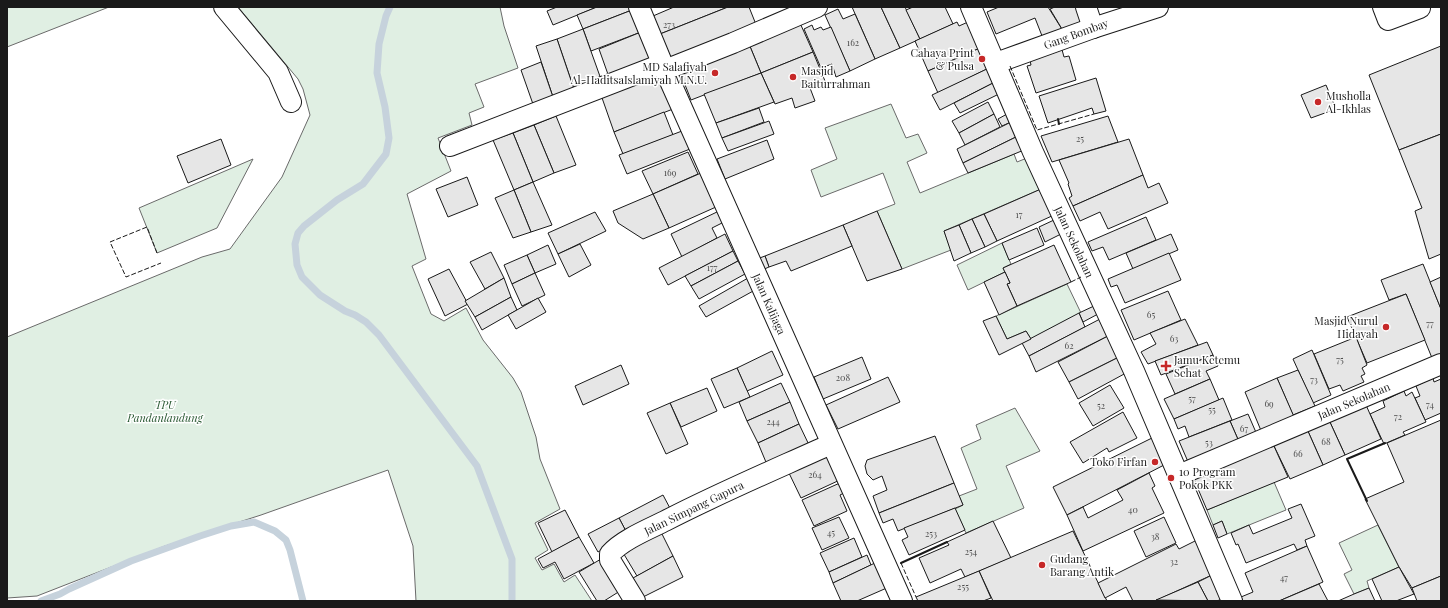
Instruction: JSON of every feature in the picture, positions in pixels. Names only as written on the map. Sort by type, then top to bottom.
[{"type":"street","points":[[224,7],[278,72],[291,102]]},
{"type":"street","name":"Jalan Kalijaga","points":[[639,7],[663,67],[902,601]]},
{"type":"street","points":[[450,146],[663,67],[733,43],[817,7]]},
{"type":"street","name":"Jalan Sekolahan","points":[[971,7],[1033,152],[1134,371],[1232,601]]},
{"type":"street","points":[[1086,7],[1093,28]]},
{"type":"street","name":"Gang Bombay","points":[[996,63],[1093,28],[1158,7]]},
{"type":"street","points":[[1383,7],[1388,20],[1420,8]]},
{"type":"street","name":"Jalan Sekolahan","points":[[1179,475],[1441,364]]},
{"type":"street","name":"Jalan Simpang Gapura","points":[[635,601],[610,560],[610,554],[614,548],[649,528],[676,515],[831,444]]},
{"type":"green space","points":[[7,7],[109,7],[7,47]]},
{"type":"green space","name":"TPU Pandanlandung","points":[[238,7],[500,7],[504,26],[518,68],[475,84],[484,107],[469,113],[472,125],[438,138],[451,171],[407,194],[426,259],[412,266],[431,314],[444,321],[466,308],[483,340],[513,378],[521,392],[536,437],[540,459],[560,509],[535,523],[548,550],[535,558],[542,570],[554,564],[564,582],[575,575],[592,601],[416,601],[413,546],[388,470],[261,515],[165,546],[37,596],[7,598],[7,337],[202,257],[230,249],[282,177],[310,115],[303,89],[298,79]]},
{"type":"green space","points":[[891,104],[906,138],[918,134],[927,153],[907,162],[920,193],[1014,154],[1017,162],[1027,158],[1041,189],[944,231],[951,250],[902,269],[877,211],[895,204],[883,173],[821,197],[811,170],[837,159],[825,128]]},
{"type":"green space","points":[[253,159],[217,228],[157,253],[139,208]]},
{"type":"green space","points":[[1002,243],[1011,264],[1003,268],[1005,272],[968,290],[957,265]]},
{"type":"green space","points":[[1067,284],[1081,313],[1031,339],[1026,331],[1007,339],[996,316]]},
{"type":"green space","points":[[1015,408],[1040,451],[1006,466],[1024,508],[966,533],[955,509],[963,505],[959,496],[977,489],[961,448],[981,439],[976,425]]},
{"type":"green space","points":[[1274,482],[1286,510],[1227,534],[1222,521],[1213,525],[1207,510]]},
{"type":"green space","points":[[1378,525],[1399,567],[1367,581],[1369,588],[1354,594],[1344,574],[1352,570],[1339,543]]},
{"type":"building","points":[[557,7],[597,7],[553,25],[547,11]]},
{"type":"building","points":[[597,7],[631,7],[632,10],[583,29],[577,15]]},
{"type":"building","points":[[674,7],[728,7],[660,34],[653,16]]},
{"type":"building","points":[[728,7],[749,7],[757,27],[672,60],[660,34]]},
{"type":"building","points":[[852,7],[881,7],[900,48],[875,59]]},
{"type":"building","points":[[881,7],[905,7],[920,39],[900,48]]},
{"type":"building","points":[[913,7],[945,7],[953,24],[920,39],[906,10]]},
{"type":"building","points":[[999,7],[1048,7],[1065,34],[1044,41],[1035,18],[996,34],[987,12]]},
{"type":"building","points":[[1055,7],[1082,7],[1089,26],[1065,34],[1050,9]]},
{"type":"building","points":[[838,9],[843,19],[855,14],[875,59],[850,71],[825,15]]},
{"type":"building","points":[[632,10],[641,32],[591,51],[583,29]]},
{"type":"building","points":[[957,22],[959,26],[968,22],[980,48],[928,71],[915,41]]},
{"type":"building","points":[[800,23],[813,52],[761,73],[749,44]]},
{"type":"building","points":[[812,25],[814,30],[821,27],[823,30],[831,27],[850,71],[836,77],[832,64],[821,68],[804,29]]},
{"type":"building","points":[[583,29],[602,82],[575,92],[557,39]]},
{"type":"building","points":[[641,32],[654,64],[610,80],[599,49]]},
{"type":"building","points":[[557,39],[575,92],[554,100],[536,46]]},
{"type":"building","points":[[749,44],[761,73],[691,100],[680,72]]},
{"type":"building","points":[[1061,46],[1064,57],[1069,56],[1076,80],[1036,93],[1027,66],[1031,65],[1029,56]]},
{"type":"building","points":[[1441,46],[1441,134],[1399,150],[1369,75]]},
{"type":"building","points":[[980,48],[989,68],[938,93],[928,71]]},
{"type":"building","name":"Masjid Baiturrahman","points":[[813,52],[825,81],[810,88],[815,101],[795,108],[792,98],[775,104],[761,73]]},
{"type":"building","points":[[541,62],[554,100],[534,107],[521,70]]},
{"type":"building","points":[[989,68],[995,82],[940,110],[932,95]]},
{"type":"building","points":[[658,73],[673,109],[614,132],[601,95]]},
{"type":"building","points":[[761,73],[774,102],[716,123],[704,94]]},
{"type":"building","points":[[1096,78],[1106,111],[1094,114],[1092,108],[1048,123],[1039,96]]},
{"type":"building","points":[[995,82],[1001,93],[960,113],[954,103]]},
{"type":"building","name":"Musholla Al-Ikhlas","points":[[1326,85],[1336,109],[1311,118],[1301,95]]},
{"type":"building","points":[[988,102],[994,114],[959,133],[952,121]]},
{"type":"building","points":[[759,108],[764,122],[722,138],[716,123]]},
{"type":"building","points":[[664,112],[673,135],[623,154],[614,132]]},
{"type":"building","points":[[994,114],[1000,127],[965,145],[959,133]]},
{"type":"building","points":[[1007,114],[1011,122],[1002,126],[998,119]]},
{"type":"building","points":[[556,116],[576,165],[554,173],[534,125]]},
{"type":"building","points":[[1108,116],[1118,142],[1052,162],[1041,136]]},
{"type":"building","points":[[769,121],[774,134],[728,151],[722,138]]},
{"type":"building","points":[[1011,122],[1018,136],[963,163],[957,149]]},
{"type":"building","points":[[534,125],[554,173],[533,182],[513,133]]},
{"type":"building","points":[[682,131],[690,149],[627,174],[619,155]]},
{"type":"building","points":[[513,133],[533,182],[514,190],[493,140]]},
{"type":"building","points":[[1441,134],[1441,254],[1429,259],[1415,211],[1422,208],[1399,150]]},
{"type":"building","points":[[1018,136],[1024,150],[968,173],[963,163]]},
{"type":"building","points":[[221,139],[231,165],[188,183],[177,156]]},
{"type":"building","points":[[1129,139],[1143,175],[1073,206],[1069,198],[1072,196],[1069,183],[1059,160]]},
{"type":"building","points":[[767,140],[774,159],[725,179],[717,159]]},
{"type":"building","points":[[688,152],[698,174],[653,194],[642,171]]},
{"type":"building","points":[[701,173],[716,207],[669,228],[653,194]]},
{"type":"building","points":[[1143,175],[1148,188],[1159,183],[1168,203],[1108,229],[1100,212],[1080,221],[1073,206]]},
{"type":"building","points":[[467,177],[478,205],[448,217],[436,189]]},
{"type":"building","points":[[533,182],[552,225],[531,232],[514,190]]},
{"type":"building","points":[[1041,189],[1054,215],[997,241],[984,214]]},
{"type":"building","points":[[514,190],[531,232],[513,238],[495,198]]},
{"type":"building","points":[[653,194],[669,228],[643,239],[618,223],[613,211]]},
{"type":"building","points":[[719,211],[724,222],[712,228],[717,238],[682,257],[671,234]]},
{"type":"building","points":[[877,211],[902,269],[867,281],[843,225]]},
{"type":"building","points":[[595,212],[606,231],[558,254],[548,233]]},
{"type":"building","points":[[984,214],[997,241],[985,247],[972,219]]},
{"type":"building","points":[[1146,217],[1156,240],[1109,260],[1103,247],[1092,251],[1088,242]]},
{"type":"building","points":[[972,219],[985,247],[971,253],[959,225]]},
{"type":"building","points":[[1054,220],[1061,234],[1045,242],[1039,227]]},
{"type":"building","points":[[843,225],[852,246],[791,271],[786,261],[769,267],[765,256]]},
{"type":"building","points":[[959,225],[971,253],[954,261],[944,231]]},
{"type":"building","points":[[1037,228],[1044,245],[1009,260],[1002,243]]},
{"type":"building","points":[[725,234],[733,251],[668,285],[659,268]]},
{"type":"building","points":[[1171,234],[1178,250],[1133,269],[1126,253]]},
{"type":"building","points":[[580,244],[591,265],[569,277],[558,254]]},
{"type":"building","points":[[548,245],[556,264],[535,273],[527,255]]},
{"type":"building","points":[[1054,245],[1071,282],[1017,306],[1007,284],[1010,283],[1003,268]]},
{"type":"building","points":[[733,251],[738,261],[691,286],[685,276]]},
{"type":"building","points":[[491,252],[504,278],[485,289],[470,262]]},
{"type":"building","points":[[1169,253],[1181,280],[1125,303],[1117,285],[1111,287],[1108,279]]},
{"type":"building","points":[[527,255],[535,273],[512,284],[504,265]]},
{"type":"building","points":[[765,256],[769,267],[762,270],[757,259]]},
{"type":"building","points":[[738,261],[745,274],[699,299],[691,286]]},
{"type":"building","points":[[1423,264],[1441,309],[1441,354],[1432,358],[1406,294],[1389,300],[1381,280]]},
{"type":"building","points":[[449,269],[468,304],[445,316],[428,279]]},
{"type":"building","points":[[1005,272],[1010,283],[1007,284],[1017,306],[999,315],[984,282]]},
{"type":"building","points":[[535,273],[545,295],[522,306],[512,284]]},
{"type":"building","points":[[1441,277],[1441,309],[1430,282]]},
{"type":"building","points":[[504,278],[511,297],[475,317],[465,301]]},
{"type":"building","points":[[748,278],[755,290],[706,317],[699,306]]},
{"type":"building","points":[[1168,291],[1181,320],[1134,340],[1121,310]]},
{"type":"building","name":"Masjid Nurul Hidayah","points":[[1406,294],[1425,340],[1367,363],[1347,317]]},
{"type":"building","points":[[511,297],[517,310],[482,330],[475,317]]},
{"type":"building","points":[[538,298],[546,312],[516,329],[508,315]]},
{"type":"building","points":[[1094,306],[1098,314],[1083,322],[1079,313]]},
{"type":"building","points":[[1079,313],[1085,327],[1029,356],[1022,343]]},
{"type":"building","points":[[996,316],[1007,339],[1026,331],[1031,339],[999,355],[983,321]]},
{"type":"building","points":[[1100,319],[1108,336],[1036,372],[1029,356]]},
{"type":"building","points":[[1185,319],[1198,345],[1148,364],[1141,352],[1156,344],[1150,333]]},
{"type":"building","points":[[1108,336],[1119,357],[1069,382],[1058,362]]},
{"type":"building","points":[[1356,337],[1367,365],[1362,368],[1365,374],[1361,376],[1364,382],[1343,391],[1340,385],[1329,389],[1314,354]]},
{"type":"building","points":[[1207,342],[1213,355],[1161,375],[1155,361]]},
{"type":"building","points":[[1312,350],[1331,395],[1313,403],[1293,359]]},
{"type":"building","points":[[772,351],[783,375],[747,391],[737,368]]},
{"type":"building","points":[[1213,355],[1218,366],[1206,371],[1210,379],[1175,394],[1166,374]]},
{"type":"building","points":[[862,357],[871,379],[823,399],[814,377]]},
{"type":"building","points":[[1119,357],[1126,373],[1078,399],[1069,382]]},
{"type":"building","points":[[621,365],[629,384],[583,405],[575,386]]},
{"type":"building","points":[[737,368],[750,397],[724,408],[711,379]]},
{"type":"building","points":[[1298,370],[1315,406],[1293,415],[1277,378]]},
{"type":"building","points":[[888,377],[900,402],[838,429],[826,405]]},
{"type":"building","points":[[1277,378],[1295,419],[1262,433],[1245,392]]},
{"type":"building","points":[[1433,378],[1434,382],[1441,379],[1441,413],[1425,420],[1415,398],[1420,396],[1416,386]]},
{"type":"building","points":[[1210,379],[1219,400],[1174,419],[1164,399]]},
{"type":"building","points":[[781,383],[790,402],[747,421],[739,402]]},
{"type":"building","points":[[1110,385],[1124,408],[1093,426],[1079,403]]},
{"type":"building","points":[[707,388],[717,411],[681,427],[670,403]]},
{"type":"building","points":[[1404,391],[1406,396],[1412,392],[1426,422],[1403,432],[1405,435],[1384,444],[1370,414],[1385,407],[1383,401]]},
{"type":"building","points":[[1223,398],[1232,420],[1189,437],[1185,426],[1178,429],[1174,419]]},
{"type":"building","points":[[790,402],[799,424],[758,443],[747,421]]},
{"type":"building","points":[[670,403],[688,444],[666,454],[647,413]]},
{"type":"building","points":[[1366,405],[1381,439],[1345,455],[1329,420]]},
{"type":"building","points":[[1123,412],[1137,438],[1109,452],[1107,448],[1083,463],[1070,442]]},
{"type":"building","points":[[1248,414],[1258,437],[1240,444],[1230,421]]},
{"type":"building","points":[[1329,420],[1345,455],[1323,465],[1307,429]]},
{"type":"building","points":[[1441,420],[1441,576],[1412,588],[1399,567],[1365,499],[1404,482],[1387,443]]},
{"type":"building","points":[[1230,421],[1240,444],[1189,464],[1179,441]]},
{"type":"building","points":[[799,424],[810,447],[768,467],[758,443]]},
{"type":"building","points":[[1307,429],[1323,465],[1290,479],[1273,444]]},
{"type":"building","points":[[935,436],[954,483],[879,513],[873,496],[887,490],[882,476],[873,480],[867,474],[865,466],[867,460]]},
{"type":"building","points":[[1154,437],[1166,464],[1067,515],[1053,487]]},
{"type":"building","points":[[1273,444],[1288,477],[1207,510],[1193,477]]},
{"type":"building","points":[[830,452],[842,479],[801,498],[788,471]]},
{"type":"building","points":[[1149,473],[1155,486],[1152,488],[1164,513],[1083,551],[1067,515],[1083,507],[1088,518],[1123,500],[1117,490]]},
{"type":"building","points":[[842,482],[846,492],[840,495],[847,511],[814,526],[802,500]]},
{"type":"building","points":[[954,483],[963,505],[898,531],[893,519],[883,523],[879,513]]},
{"type":"building","points":[[663,495],[672,512],[628,535],[619,518]]},
{"type":"building","points":[[1301,504],[1315,536],[1305,540],[1307,546],[1297,550],[1294,544],[1246,563],[1238,544],[1236,545],[1231,533],[1249,525],[1253,534],[1292,518],[1288,509]]},
{"type":"building","points":[[955,508],[965,530],[909,555],[902,540],[908,537],[904,528]]},
{"type":"building","points":[[565,510],[579,537],[552,552],[538,523]]},
{"type":"building","points":[[839,517],[849,538],[822,550],[812,528]]},
{"type":"building","points":[[1164,517],[1176,543],[1146,557],[1134,531]]},
{"type":"building","points":[[619,518],[628,535],[598,552],[588,534]]},
{"type":"building","points":[[993,521],[1011,558],[965,577],[961,569],[930,583],[919,558],[949,545],[947,542]]},
{"type":"building","points":[[1222,521],[1227,534],[1218,538],[1213,525]]},
{"type":"building","points":[[660,530],[673,556],[637,576],[622,551]]},
{"type":"building","name":"Gudang Barang Antik","points":[[1073,531],[1107,601],[993,601],[979,571]]},
{"type":"building","points":[[579,537],[594,563],[564,579],[555,562],[543,568],[538,559]]},
{"type":"building","points":[[854,538],[862,557],[829,572],[820,553]]},
{"type":"building","points":[[1197,540],[1212,575],[1155,601],[1133,601],[1126,587],[1105,598],[1098,583],[1176,544],[1179,549]]},
{"type":"building","points":[[1307,546],[1323,582],[1279,601],[1243,601],[1241,597],[1253,592],[1245,573]]},
{"type":"building","points":[[867,555],[871,565],[833,583],[829,572]]},
{"type":"building","points":[[673,556],[683,577],[643,597],[633,578]]},
{"type":"building","points":[[601,559],[620,591],[604,601],[597,601],[579,572]]},
{"type":"building","points":[[877,562],[889,587],[857,601],[841,601],[833,583]]},
{"type":"building","points":[[1399,567],[1414,594],[1396,601],[1382,601],[1372,579]]},
{"type":"building","points":[[979,571],[991,598],[983,601],[918,601],[916,597]]},
{"type":"building","points":[[1212,575],[1224,598],[1217,601],[1208,601],[1198,582]]},
{"type":"building","points":[[1441,576],[1441,601],[1417,601],[1412,588]]},
{"type":"building","points":[[1198,582],[1208,601],[1156,600]]},
{"type":"building","points":[[1319,584],[1328,601],[1279,601]]},
{"type":"building","points":[[1369,588],[1375,601],[1338,601],[1354,594]]},
{"type":"waterway","points":[[390,7],[386,16],[379,44],[377,73],[385,107],[389,138],[386,154],[363,184],[337,200],[304,226],[298,233],[295,244],[297,265],[302,277],[320,295],[366,322],[379,335],[477,466],[512,559],[512,601]]},
{"type":"waterway","points":[[41,601],[60,594],[131,561],[231,526],[254,522],[275,531],[286,540],[303,601]]},
{"type":"fence","points":[[1010,66],[1037,130],[1094,114]]},
{"type":"fence","points":[[157,253],[147,227],[110,242],[126,277],[161,263]]},
{"type":"fence","points":[[1071,282],[1081,277]]},
{"type":"fence","points":[[901,563],[916,597]]},
{"type":"wall","points":[[1058,119],[1059,124]]},
{"type":"wall","points":[[1367,501],[1347,459],[1385,443]]},
{"type":"wall","points":[[901,563],[947,542]]},
{"type":"place","name":"Cahaya Print & Pulsa","points":[[982,59]]},
{"type":"place","name":"MD Salafiyah Al-HaditsaIslamiyah M.N.U.","points":[[715,73]]},
{"type":"place","name":"Masjid Baiturrahman","points":[[793,77]]},
{"type":"place","name":"Musholla Al-Ikhlas","points":[[1318,102]]},
{"type":"place","name":"Masjid Nurul Hidayah","points":[[1386,327]]},
{"type":"place","name":"Jamu Ketemu Sehat","points":[[1166,366]]},
{"type":"place","name":"Toko Firfan","points":[[1155,462]]},
{"type":"place","name":"10 Program Pokok PKK","points":[[1171,478]]},
{"type":"place","name":"Gudang Barang Antik","points":[[1042,565]]}]
